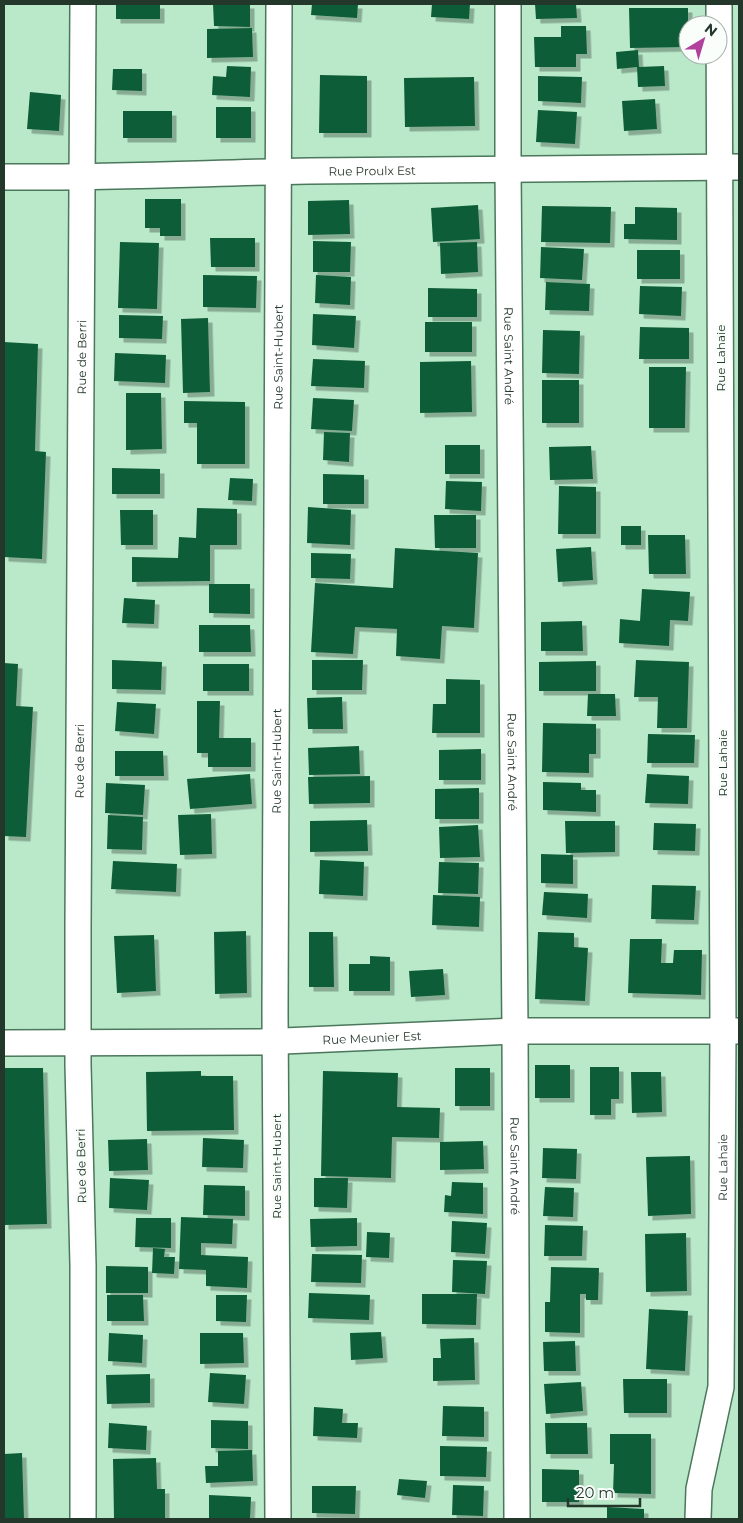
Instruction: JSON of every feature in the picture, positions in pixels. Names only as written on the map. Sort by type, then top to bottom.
[{"type":"street","name":"Rue de Berri","points":[[83,1519],[83,1265],[78,1044],[84,4]]},
{"type":"street","name":"Rue Saint-Hubert","points":[[278,1519],[275,1042],[279,4]]},
{"type":"street","name":"Rue Saint André","points":[[508,4],[517,1519]]},
{"type":"street","name":"Rue Lahaie","points":[[698,1519],[699,1489],[721,1387],[731,1031],[729,167],[719,4]]},
{"type":"street","name":"Rue Proulx Est","points":[[4,177],[83,178],[508,168],[729,167]]},
{"type":"street","name":"Rue Meunier Est","points":[[4,1043],[275,1042],[515,1031],[731,1031]]},
{"type":"building","points":[[116,4],[160,4],[160,19],[116,19]]},
{"type":"building","points":[[213,4],[250,4],[250,27],[214,26]]},
{"type":"building","points":[[312,4],[358,4],[357,18],[311,15]]},
{"type":"building","points":[[432,4],[470,4],[469,19],[431,17]]},
{"type":"building","points":[[535,4],[576,4],[577,18],[536,19]]},
{"type":"building","points":[[629,8],[688,8],[688,15],[678,15],[678,47],[630,48]]},
{"type":"building","points":[[561,26],[586,26],[587,54],[576,54],[576,67],[535,67],[534,37],[561,37]]},
{"type":"building","points":[[252,28],[253,57],[207,58],[207,29]]},
{"type":"building","points":[[638,50],[639,67],[664,66],[665,86],[638,87],[637,67],[617,69],[616,52]]},
{"type":"building","points":[[227,66],[251,67],[250,97],[212,95],[213,76],[226,77]]},
{"type":"building","points":[[113,69],[142,69],[142,91],[112,90]]},
{"type":"building","points":[[320,75],[367,76],[367,133],[319,133]]},
{"type":"building","points":[[538,76],[582,77],[581,103],[538,101]]},
{"type":"building","points":[[474,77],[475,126],[405,127],[404,78]]},
{"type":"building","points":[[30,92],[61,95],[59,131],[27,129]]},
{"type":"building","points":[[655,99],[657,129],[624,131],[622,101]]},
{"type":"building","points":[[216,107],[251,107],[251,138],[216,138]]},
{"type":"building","points":[[538,110],[577,112],[575,144],[536,142]]},
{"type":"building","points":[[123,111],[172,111],[172,138],[123,138]]},
{"type":"building","points":[[145,199],[181,199],[181,236],[160,236],[160,228],[145,228]]},
{"type":"building","points":[[349,200],[350,234],[308,235],[308,201]]},
{"type":"building","points":[[478,205],[480,239],[433,242],[431,208]]},
{"type":"building","points":[[542,206],[611,207],[610,243],[541,242]]},
{"type":"building","points":[[635,207],[677,208],[677,240],[624,239],[624,224],[635,224]]},
{"type":"building","points":[[210,238],[255,238],[255,267],[211,267]]},
{"type":"building","points":[[313,241],[351,242],[350,272],[313,272]]},
{"type":"building","points":[[120,242],[159,243],[157,309],[118,308]]},
{"type":"building","points":[[477,242],[478,272],[441,274],[440,243]]},
{"type":"building","points":[[541,247],[584,249],[582,280],[540,278]]},
{"type":"building","points":[[637,250],[680,250],[680,279],[637,279]]},
{"type":"building","points":[[203,275],[257,276],[256,308],[203,307]]},
{"type":"building","points":[[316,275],[351,277],[350,305],[315,303]]},
{"type":"building","points":[[546,282],[590,284],[589,311],[545,310]]},
{"type":"building","points":[[640,286],[682,287],[681,316],[639,314]]},
{"type":"building","points":[[428,288],[477,289],[477,317],[428,317]]},
{"type":"building","points":[[313,314],[356,316],[354,348],[312,345]]},
{"type":"building","points":[[119,315],[163,316],[162,339],[119,338]]},
{"type":"building","points":[[208,318],[210,392],[183,393],[181,319]]},
{"type":"building","points":[[425,322],[472,322],[472,352],[425,352]]},
{"type":"building","points":[[640,327],[689,328],[689,359],[639,359]]},
{"type":"building","points":[[543,330],[580,331],[579,374],[542,373]]},
{"type":"building","points":[[4,342],[38,344],[35,451],[46,452],[42,559],[4,557]]},
{"type":"building","points":[[115,353],[166,355],[165,383],[114,381]]},
{"type":"building","points":[[313,359],[365,361],[364,388],[311,386]]},
{"type":"building","points":[[471,361],[472,412],[420,413],[420,362]]},
{"type":"building","points":[[649,367],[686,367],[685,428],[649,428]]},
{"type":"building","points":[[542,380],[579,380],[579,423],[542,423]]},
{"type":"building","points":[[126,393],[161,393],[162,449],[126,450]]},
{"type":"building","points":[[313,398],[354,400],[352,431],[311,429]]},
{"type":"building","points":[[184,401],[245,402],[245,464],[197,464],[197,423],[184,423]]},
{"type":"building","points":[[324,432],[350,433],[349,462],[323,460]]},
{"type":"building","points":[[445,445],[480,445],[480,474],[445,474]]},
{"type":"building","points":[[591,446],[593,479],[550,480],[549,447]]},
{"type":"building","points":[[112,468],[160,469],[160,494],[112,494]]},
{"type":"building","points":[[323,474],[364,475],[364,504],[323,504]]},
{"type":"building","points":[[230,478],[253,479],[252,501],[228,500]]},
{"type":"building","points":[[446,481],[482,482],[481,511],[445,509]]},
{"type":"building","points":[[559,486],[596,487],[596,534],[558,534]]},
{"type":"building","points":[[308,507],[351,510],[350,545],[307,543]]},
{"type":"building","points":[[197,508],[237,509],[237,545],[210,545],[210,581],[132,582],[132,557],[178,558],[179,537],[196,538]]},
{"type":"building","points":[[120,510],[153,510],[153,545],[121,545]]},
{"type":"building","points":[[434,515],[476,515],[476,548],[435,548]]},
{"type":"building","points":[[621,526],[641,526],[641,545],[621,545]]},
{"type":"building","points":[[648,535],[685,535],[686,574],[649,574]]},
{"type":"building","points":[[591,547],[593,580],[558,582],[556,549]]},
{"type":"building","points":[[395,548],[478,553],[474,628],[442,626],[440,659],[396,656],[397,629],[355,627],[353,654],[311,652],[315,583],[393,588]]},
{"type":"building","points":[[311,553],[351,554],[350,579],[311,578]]},
{"type":"building","points":[[209,584],[250,584],[250,614],[209,613]]},
{"type":"building","points":[[642,589],[690,592],[688,621],[670,620],[669,646],[619,643],[620,619],[640,621]]},
{"type":"building","points":[[124,598],[155,600],[154,624],[122,623]]},
{"type":"building","points":[[582,621],[583,651],[541,651],[541,622]]},
{"type":"building","points":[[199,625],[250,625],[251,652],[199,652]]},
{"type":"building","points":[[112,660],[162,662],[161,690],[112,689]]},
{"type":"building","points":[[312,660],[363,660],[362,690],[312,690]]},
{"type":"building","points":[[636,660],[689,662],[687,728],[657,728],[658,697],[634,697]]},
{"type":"building","points":[[596,661],[596,691],[539,691],[539,662]]},
{"type":"building","points":[[4,663],[18,664],[16,706],[33,707],[26,837],[4,836]]},
{"type":"building","points":[[203,664],[249,664],[249,691],[203,691]]},
{"type":"building","points":[[446,679],[480,680],[480,733],[432,733],[433,704],[446,704]]},
{"type":"building","points":[[588,694],[615,694],[616,716],[587,716]]},
{"type":"building","points":[[342,697],[343,729],[308,729],[307,698]]},
{"type":"building","points":[[197,701],[220,701],[219,738],[251,738],[251,767],[208,767],[208,753],[197,753]]},
{"type":"building","points":[[117,702],[156,704],[154,734],[115,731]]},
{"type":"building","points":[[543,723],[596,724],[596,754],[589,754],[589,773],[542,772]]},
{"type":"building","points":[[648,734],[695,735],[694,763],[647,763]]},
{"type":"building","points":[[359,746],[360,774],[309,775],[308,748]]},
{"type":"building","points":[[481,749],[481,780],[439,780],[439,750]]},
{"type":"building","points":[[115,751],[163,751],[164,776],[115,776]]},
{"type":"building","points":[[250,774],[252,804],[190,809],[187,779]]},
{"type":"building","points":[[647,774],[689,776],[688,804],[645,803]]},
{"type":"building","points":[[370,776],[370,803],[309,804],[308,777]]},
{"type":"building","points":[[543,782],[581,783],[581,790],[596,790],[596,812],[543,810]]},
{"type":"building","points":[[106,783],[145,785],[143,815],[105,813]]},
{"type":"building","points":[[479,788],[479,819],[435,819],[435,789]]},
{"type":"building","points":[[211,814],[212,854],[180,855],[178,815]]},
{"type":"building","points":[[108,815],[143,817],[142,850],[107,849]]},
{"type":"building","points":[[367,820],[368,851],[310,852],[310,821]]},
{"type":"building","points":[[565,821],[615,821],[615,852],[566,853]]},
{"type":"building","points":[[654,823],[696,824],[695,851],[653,850]]},
{"type":"building","points":[[478,825],[480,857],[440,858],[439,827]]},
{"type":"building","points":[[541,854],[573,855],[573,884],[541,883]]},
{"type":"building","points":[[320,860],[364,862],[363,896],[319,894]]},
{"type":"building","points":[[113,861],[177,864],[176,892],[111,889]]},
{"type":"building","points":[[439,862],[479,863],[478,894],[438,893]]},
{"type":"building","points":[[652,885],[696,886],[694,920],[651,919]]},
{"type":"building","points":[[544,892],[588,894],[587,918],[542,915]]},
{"type":"building","points":[[433,895],[480,897],[479,927],[432,925]]},
{"type":"building","points":[[246,931],[247,993],[215,994],[214,932]]},
{"type":"building","points":[[309,932],[333,932],[334,987],[309,987]]},
{"type":"building","points":[[538,932],[574,933],[574,947],[588,948],[585,1001],[535,999]]},
{"type":"building","points":[[154,935],[156,991],[117,993],[114,936]]},
{"type":"building","points":[[630,939],[662,939],[661,963],[673,963],[674,950],[702,950],[701,995],[628,993]]},
{"type":"building","points":[[370,956],[390,957],[390,991],[349,991],[349,964],[370,964]]},
{"type":"building","points":[[443,969],[445,995],[411,997],[409,971]]},
{"type":"building","points":[[535,1065],[570,1065],[570,1098],[535,1098]]},
{"type":"building","points":[[590,1067],[619,1067],[619,1099],[611,1099],[611,1115],[590,1115]]},
{"type":"building","points":[[4,1068],[43,1068],[47,1224],[4,1225]]},
{"type":"building","points":[[455,1068],[490,1068],[490,1106],[455,1106]]},
{"type":"building","points":[[201,1071],[201,1076],[233,1076],[234,1130],[147,1131],[146,1072]]},
{"type":"building","points":[[323,1071],[398,1073],[397,1107],[440,1108],[439,1138],[392,1137],[391,1178],[321,1176]]},
{"type":"building","points":[[631,1072],[661,1072],[662,1112],[632,1113]]},
{"type":"building","points":[[203,1138],[244,1140],[243,1168],[202,1167]]},
{"type":"building","points":[[147,1139],[148,1170],[109,1171],[108,1140]]},
{"type":"building","points":[[483,1141],[484,1169],[440,1170],[440,1142]]},
{"type":"building","points":[[543,1148],[577,1149],[576,1179],[542,1178]]},
{"type":"building","points":[[690,1156],[691,1214],[648,1216],[646,1157]]},
{"type":"building","points":[[110,1178],[149,1180],[147,1210],[109,1208]]},
{"type":"building","points":[[314,1178],[348,1178],[347,1208],[314,1207]]},
{"type":"building","points":[[452,1182],[483,1183],[483,1214],[444,1212],[445,1195],[451,1196]]},
{"type":"building","points":[[204,1185],[245,1186],[245,1216],[203,1215]]},
{"type":"building","points":[[545,1187],[574,1188],[573,1217],[543,1216]]},
{"type":"building","points":[[181,1217],[233,1219],[232,1244],[201,1243],[201,1255],[248,1257],[247,1288],[206,1286],[206,1270],[179,1269]]},
{"type":"building","points":[[136,1218],[171,1218],[171,1248],[135,1247]]},
{"type":"building","points":[[357,1218],[357,1246],[311,1247],[310,1219]]},
{"type":"building","points":[[452,1221],[487,1223],[485,1254],[451,1252]]},
{"type":"building","points":[[545,1225],[583,1226],[582,1256],[544,1256]]},
{"type":"building","points":[[367,1232],[390,1233],[389,1258],[366,1257]]},
{"type":"building","points":[[686,1233],[687,1291],[646,1292],[645,1234]]},
{"type":"building","points":[[153,1248],[165,1249],[164,1257],[175,1257],[174,1274],[152,1273]]},
{"type":"building","points":[[312,1254],[362,1255],[361,1283],[311,1282]]},
{"type":"building","points":[[453,1260],[487,1261],[485,1294],[452,1292]]},
{"type":"building","points":[[106,1266],[148,1267],[148,1293],[106,1293]]},
{"type":"building","points":[[551,1267],[599,1268],[598,1300],[586,1300],[586,1294],[580,1294],[580,1333],[545,1332],[545,1302],[550,1302]]},
{"type":"building","points":[[309,1293],[370,1295],[369,1320],[308,1318]]},
{"type":"building","points":[[422,1294],[477,1294],[476,1325],[422,1324]]},
{"type":"building","points":[[107,1295],[143,1295],[144,1321],[107,1321]]},
{"type":"building","points":[[216,1295],[247,1295],[246,1322],[216,1321]]},
{"type":"building","points":[[649,1309],[688,1311],[685,1371],[646,1369]]},
{"type":"building","points":[[381,1332],[383,1358],[351,1360],[350,1333]]},
{"type":"building","points":[[109,1333],[143,1335],[142,1363],[108,1361]]},
{"type":"building","points":[[200,1333],[243,1333],[244,1363],[200,1364]]},
{"type":"building","points":[[474,1338],[475,1380],[433,1381],[433,1358],[441,1358],[440,1339]]},
{"type":"building","points":[[575,1341],[576,1371],[544,1371],[543,1342]]},
{"type":"building","points":[[210,1373],[246,1375],[244,1404],[208,1402]]},
{"type":"building","points":[[150,1374],[150,1403],[107,1404],[106,1375]]},
{"type":"building","points":[[623,1379],[667,1379],[667,1413],[624,1413]]},
{"type":"building","points":[[581,1382],[583,1411],[546,1414],[544,1384]]},
{"type":"building","points":[[443,1406],[484,1407],[484,1437],[442,1436]]},
{"type":"building","points":[[314,1407],[343,1409],[342,1423],[358,1423],[357,1438],[313,1436]]},
{"type":"building","points":[[211,1420],[248,1421],[248,1449],[211,1448]]},
{"type":"building","points":[[109,1423],[147,1426],[146,1450],[108,1448]]},
{"type":"building","points":[[545,1423],[587,1423],[588,1454],[546,1454]]},
{"type":"building","points":[[610,1434],[651,1434],[651,1494],[613,1493],[614,1464],[610,1464]]},
{"type":"building","points":[[440,1446],[487,1447],[486,1477],[440,1476]]},
{"type":"building","points":[[252,1450],[253,1481],[206,1483],[205,1466],[218,1466],[218,1451]]},
{"type":"building","points":[[22,1453],[24,1519],[4,1519],[4,1454]]},
{"type":"building","points":[[156,1458],[157,1489],[165,1489],[165,1518],[114,1518],[113,1459]]},
{"type":"building","points":[[542,1469],[579,1470],[579,1502],[542,1502]]},
{"type":"building","points":[[399,1479],[427,1481],[425,1498],[397,1495]]},
{"type":"building","points":[[453,1485],[484,1486],[483,1516],[452,1515]]},
{"type":"building","points":[[312,1486],[356,1486],[355,1514],[312,1513]]},
{"type":"building","points":[[209,1495],[251,1497],[250,1519],[209,1519]]},
{"type":"building","points":[[607,1507],[644,1509],[644,1519],[607,1519]]}]
